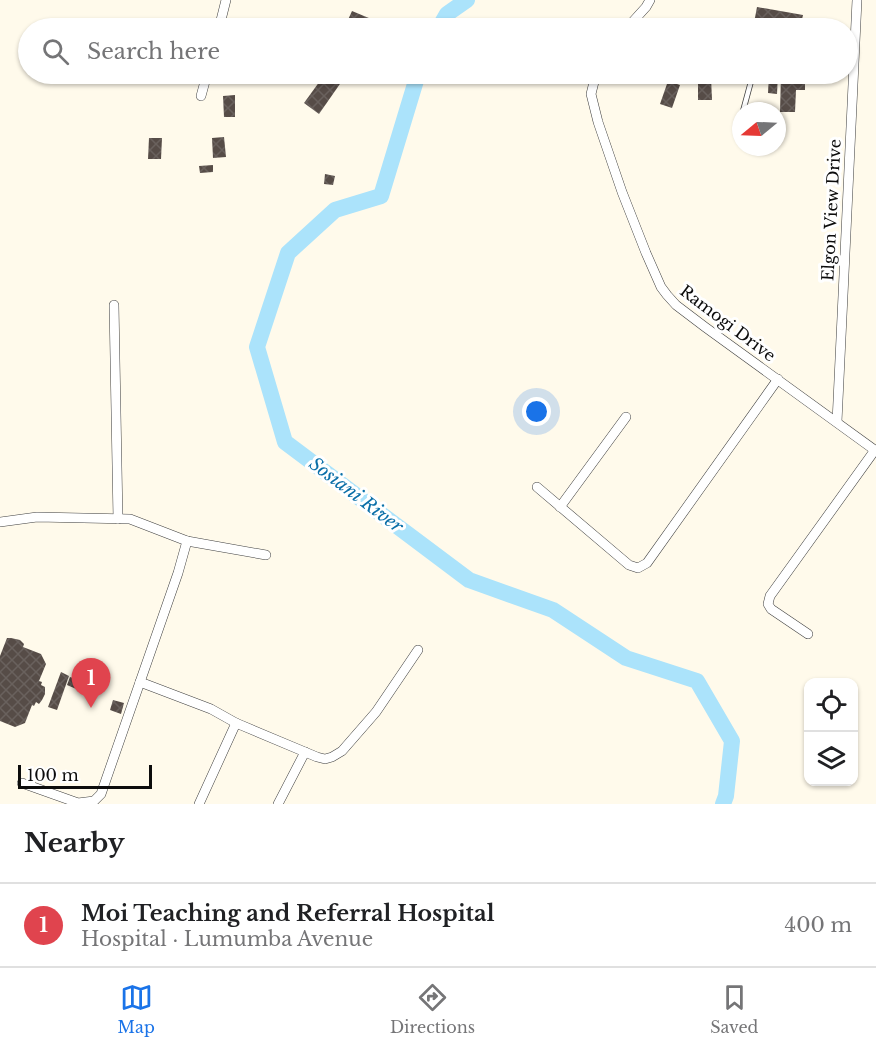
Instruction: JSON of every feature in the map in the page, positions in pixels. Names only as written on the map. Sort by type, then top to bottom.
[{"type":"street","points":[[222,18],[226,0]]},
{"type":"street","points":[[636,18],[650,0]]},
{"type":"street","name":"Elgon View Drive","points":[[855,18],[857,0]]},
{"type":"street","points":[[201,96],[204,84]]},
{"type":"street","name":"Ramogi Drive","points":[[594,84],[591,94],[596,116],[622,192],[661,287],[667,295],[686,312],[875,451]]},
{"type":"street","name":"Elgon View Drive","points":[[837,422],[849,84]]},
{"type":"street","points":[[114,305],[118,519]]},
{"type":"street","points":[[537,487],[629,565],[638,568],[647,563],[778,379]]},
{"type":"street","points":[[560,507],[626,417]]},
{"type":"street","points":[[808,634],[771,609],[768,604],[770,596],[875,451]]},
{"type":"street","points":[[0,522],[37,517],[130,519],[187,541],[266,555]]},
{"type":"street","points":[[22,783],[78,803],[94,801],[101,794],[187,541]]},
{"type":"street","points":[[140,682],[211,709],[236,723],[326,759],[342,751],[376,712],[418,650]]},
{"type":"street","points":[[199,804],[236,723]]},
{"type":"street","points":[[278,804],[305,752]]},
{"type":"lane","points":[[745,102],[750,84]]},
{"type":"building","points":[[757,7],[803,15],[802,18],[755,18]]},
{"type":"building","points":[[352,11],[369,18],[349,18]]},
{"type":"building","points":[[318,84],[340,84],[319,114],[304,103]]},
{"type":"building","points":[[667,84],[680,85],[672,108],[660,104]]},
{"type":"building","points":[[698,84],[711,84],[712,100],[698,100]]},
{"type":"building","points":[[768,84],[778,84],[777,94],[768,93]]},
{"type":"building","points":[[781,84],[805,84],[805,90],[796,90],[795,112],[786,112],[786,102],[780,102]]},
{"type":"building","points":[[235,95],[235,117],[224,117],[223,96]]},
{"type":"building","points":[[224,137],[226,157],[213,158],[212,138]]},
{"type":"building","points":[[149,138],[162,138],[161,159],[148,159]]},
{"type":"building","points":[[213,165],[213,172],[200,173],[199,166]]},
{"type":"building","points":[[325,174],[335,176],[333,185],[324,184]]},
{"type":"building","points":[[7,638],[20,640],[24,644],[23,647],[41,654],[46,664],[39,681],[45,687],[45,694],[39,704],[36,702],[34,706],[32,705],[25,723],[15,727],[0,721],[0,656]]},
{"type":"building","points":[[61,672],[69,676],[57,710],[48,707]]},
{"type":"building","points":[[70,677],[84,682],[81,691],[67,685]]},
{"type":"building","points":[[113,700],[124,703],[121,714],[110,710]]},
{"type":"waterway","name":"Sosiani River","points":[[445,18],[467,0]]},
{"type":"waterway","name":"Sosiani River","points":[[415,84],[381,196],[335,210],[288,253],[257,347],[285,442],[469,580],[553,610],[626,658],[697,681],[732,741],[726,796],[723,804]]},
{"type":"place","name":"Moi Teaching and Referral Hospital","points":[[91,708]]}]
